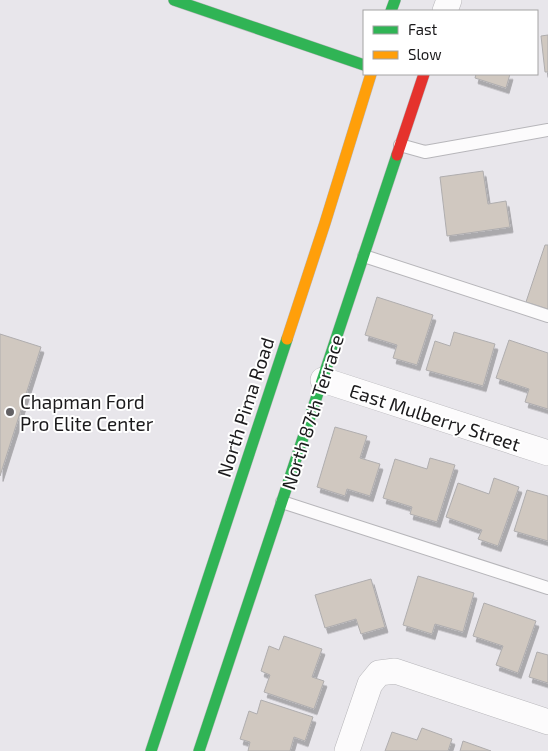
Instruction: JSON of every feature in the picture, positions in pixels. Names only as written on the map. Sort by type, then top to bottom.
[{"type":"street","points":[[174,0],[363,65]]},
{"type":"street","name":"North Pima Road","points":[[152,751],[322,232],[371,75]]},
{"type":"street","name":"North 87th Terrace","points":[[199,751],[424,75]]},
{"type":"street","name":"East Mulberry Street","points":[[323,380],[548,453]]},
{"type":"street","points":[[347,751],[370,684],[379,673],[395,671],[548,722]]},
{"type":"lane","points":[[400,145],[425,152],[548,130]]},
{"type":"lane","points":[[364,256],[548,316]]},
{"type":"lane","points":[[282,502],[548,588]]},
{"type":"building","points":[[548,35],[548,72],[545,72],[541,36]]},
{"type":"building","points":[[476,75],[510,75],[506,88],[475,78]]},
{"type":"building","points":[[483,171],[488,204],[506,201],[510,227],[447,236],[440,177]]},
{"type":"building","points":[[545,245],[548,245],[548,309],[526,302]]},
{"type":"building","points":[[377,297],[433,315],[417,365],[393,358],[397,345],[365,335]]},
{"type":"building","points":[[454,332],[495,344],[483,386],[426,370],[435,341],[450,346]]},
{"type":"building","name":"Chapman Ford Pro Elite Center","points":[[0,334],[41,347],[0,476]]},
{"type":"building","points":[[509,340],[548,353],[548,409],[525,402],[529,389],[496,378]]},
{"type":"building","points":[[335,427],[367,436],[360,458],[380,464],[370,496],[347,489],[345,496],[317,487]]},
{"type":"building","points":[[430,458],[455,465],[437,522],[410,514],[412,507],[383,498],[395,459],[427,469]]},
{"type":"building","points":[[494,478],[519,487],[498,546],[478,539],[482,530],[446,517],[458,483],[489,494]]},
{"type":"building","points":[[527,490],[548,496],[548,541],[514,531]]},
{"type":"building","points":[[418,576],[474,593],[463,632],[435,624],[432,634],[403,625]]},
{"type":"building","points":[[371,579],[385,627],[361,634],[356,619],[325,628],[315,595]]},
{"type":"building","points":[[484,603],[536,621],[518,673],[496,665],[503,646],[473,636]]},
{"type":"building","points":[[284,636],[322,649],[312,677],[324,681],[314,709],[264,692],[270,675],[261,671],[269,646],[279,650]]},
{"type":"building","points":[[537,652],[548,655],[548,683],[529,677]]},
{"type":"building","points":[[261,700],[313,717],[305,741],[294,737],[290,751],[248,751],[250,742],[240,739],[249,711],[257,714]]},
{"type":"building","points":[[422,728],[452,739],[448,751],[385,751],[392,732],[417,740]]},
{"type":"building","points":[[463,741],[491,751],[460,751]]},
{"type":"traffic: fast","points":[[174,0],[363,65]]},
{"type":"traffic: fast","points":[[391,10],[395,0]]},
{"type":"traffic: fast","points":[[199,751],[397,155]]},
{"type":"traffic: fast","points":[[151,751],[287,339]]},
{"type":"traffic: slow","points":[[287,339],[371,75]]},
{"type":"traffic: jam","points":[[397,155],[424,75]]},
{"type":"place","name":"Chapman Ford Pro Elite Center","points":[[10,412]]}]
